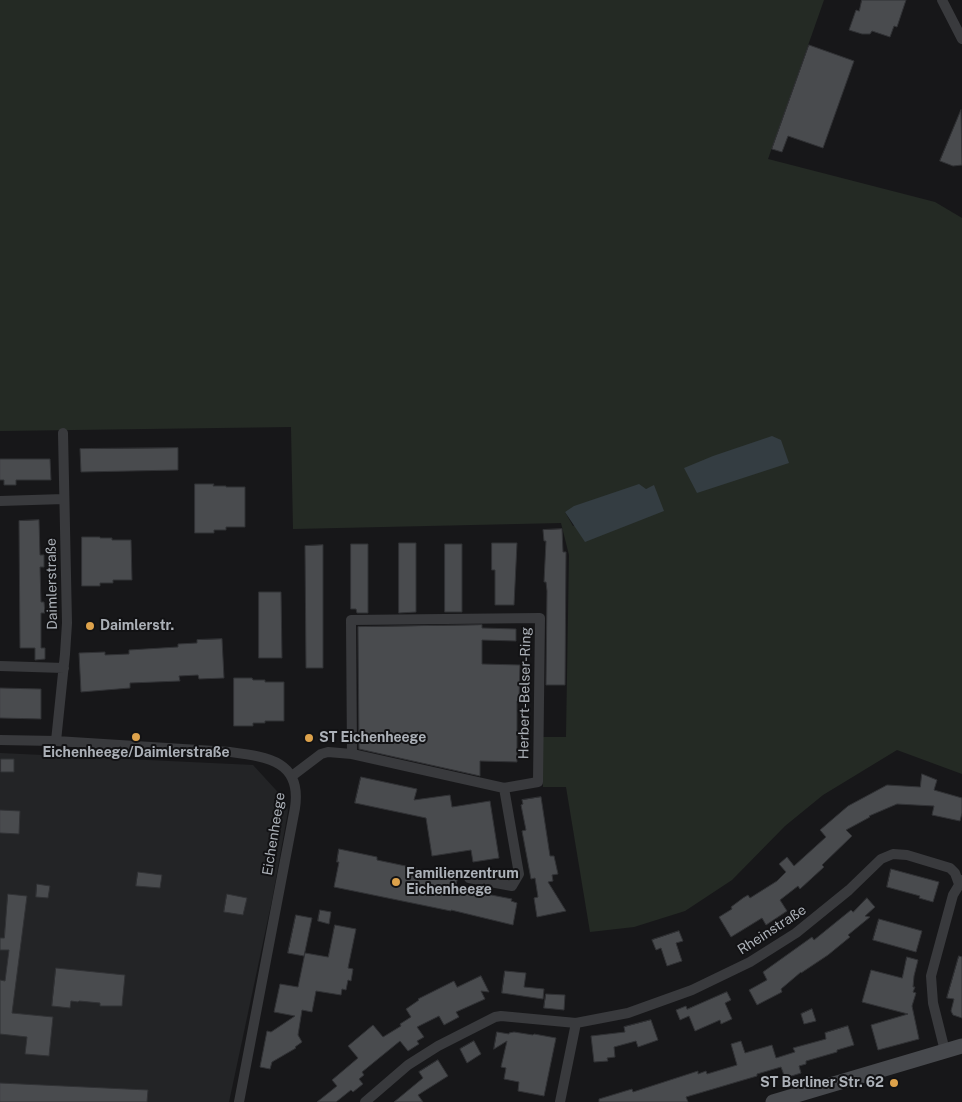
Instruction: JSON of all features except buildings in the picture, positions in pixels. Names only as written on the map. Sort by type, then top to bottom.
[{"type":"street","points":[[942,0],[962,39]]},
{"type":"street","name":"Daimlerstraße","points":[[56,741],[67,623],[63,433]]},
{"type":"street","points":[[0,501],[64,499]]},
{"type":"street","name":"Herbert-Belser-Ring","points":[[292,776],[321,754],[328,752],[352,754],[504,788],[538,782],[540,618],[351,620],[352,754]]},
{"type":"street","points":[[0,666],[64,668]]},
{"type":"street","name":"Eichenheege","points":[[0,740],[56,741],[230,752],[258,756],[281,764],[292,776],[296,791],[295,808],[239,1102]]},
{"type":"street","points":[[469,878],[512,886],[519,874],[504,788]]},
{"type":"street","name":"Rheinstraße","points":[[365,1102],[408,1065],[452,1038],[495,1017],[576,1023],[628,1013],[660,1003],[699,987],[750,962],[809,923],[849,890],[881,860],[893,854],[907,855],[950,868],[961,882],[953,895],[931,976],[933,1003],[945,1051]]},
{"type":"street","points":[[560,1102],[576,1023]]},
{"type":"street","points":[[773,1102],[962,1046]]},
{"type":"shaded area","points":[[0,0],[824,0],[768,159],[935,202],[962,218],[962,774],[897,750],[823,795],[785,826],[732,880],[685,911],[634,927],[590,932],[566,787],[543,787],[543,737],[566,737],[569,555],[561,523],[293,529],[291,427],[0,431]],"holes":[[[654,486],[573,526],[565,512]]]},
{"type":"shaded area","points":[[772,436],[781,440],[789,463],[697,493],[684,468]]},
{"type":"shaded area","points":[[639,484],[646,489],[654,485],[664,511],[585,542],[565,512],[574,506]]},
{"type":"shaded area","points":[[0,753],[253,765],[286,801],[288,811],[272,900],[229,1102],[0,1102]]},
{"type":"place","name":"Daimlerstr.","points":[[90,626]]},
{"type":"place","name":"Eichenheege/Daimlerstraße","points":[[136,737]]},
{"type":"place","name":"ST Eichenheege","points":[[309,738]]},
{"type":"place","name":"Familienzentrum Eichenheege","points":[[396,882]]},
{"type":"place","name":"ST Berliner Str. 62","points":[[894,1083]]}]
